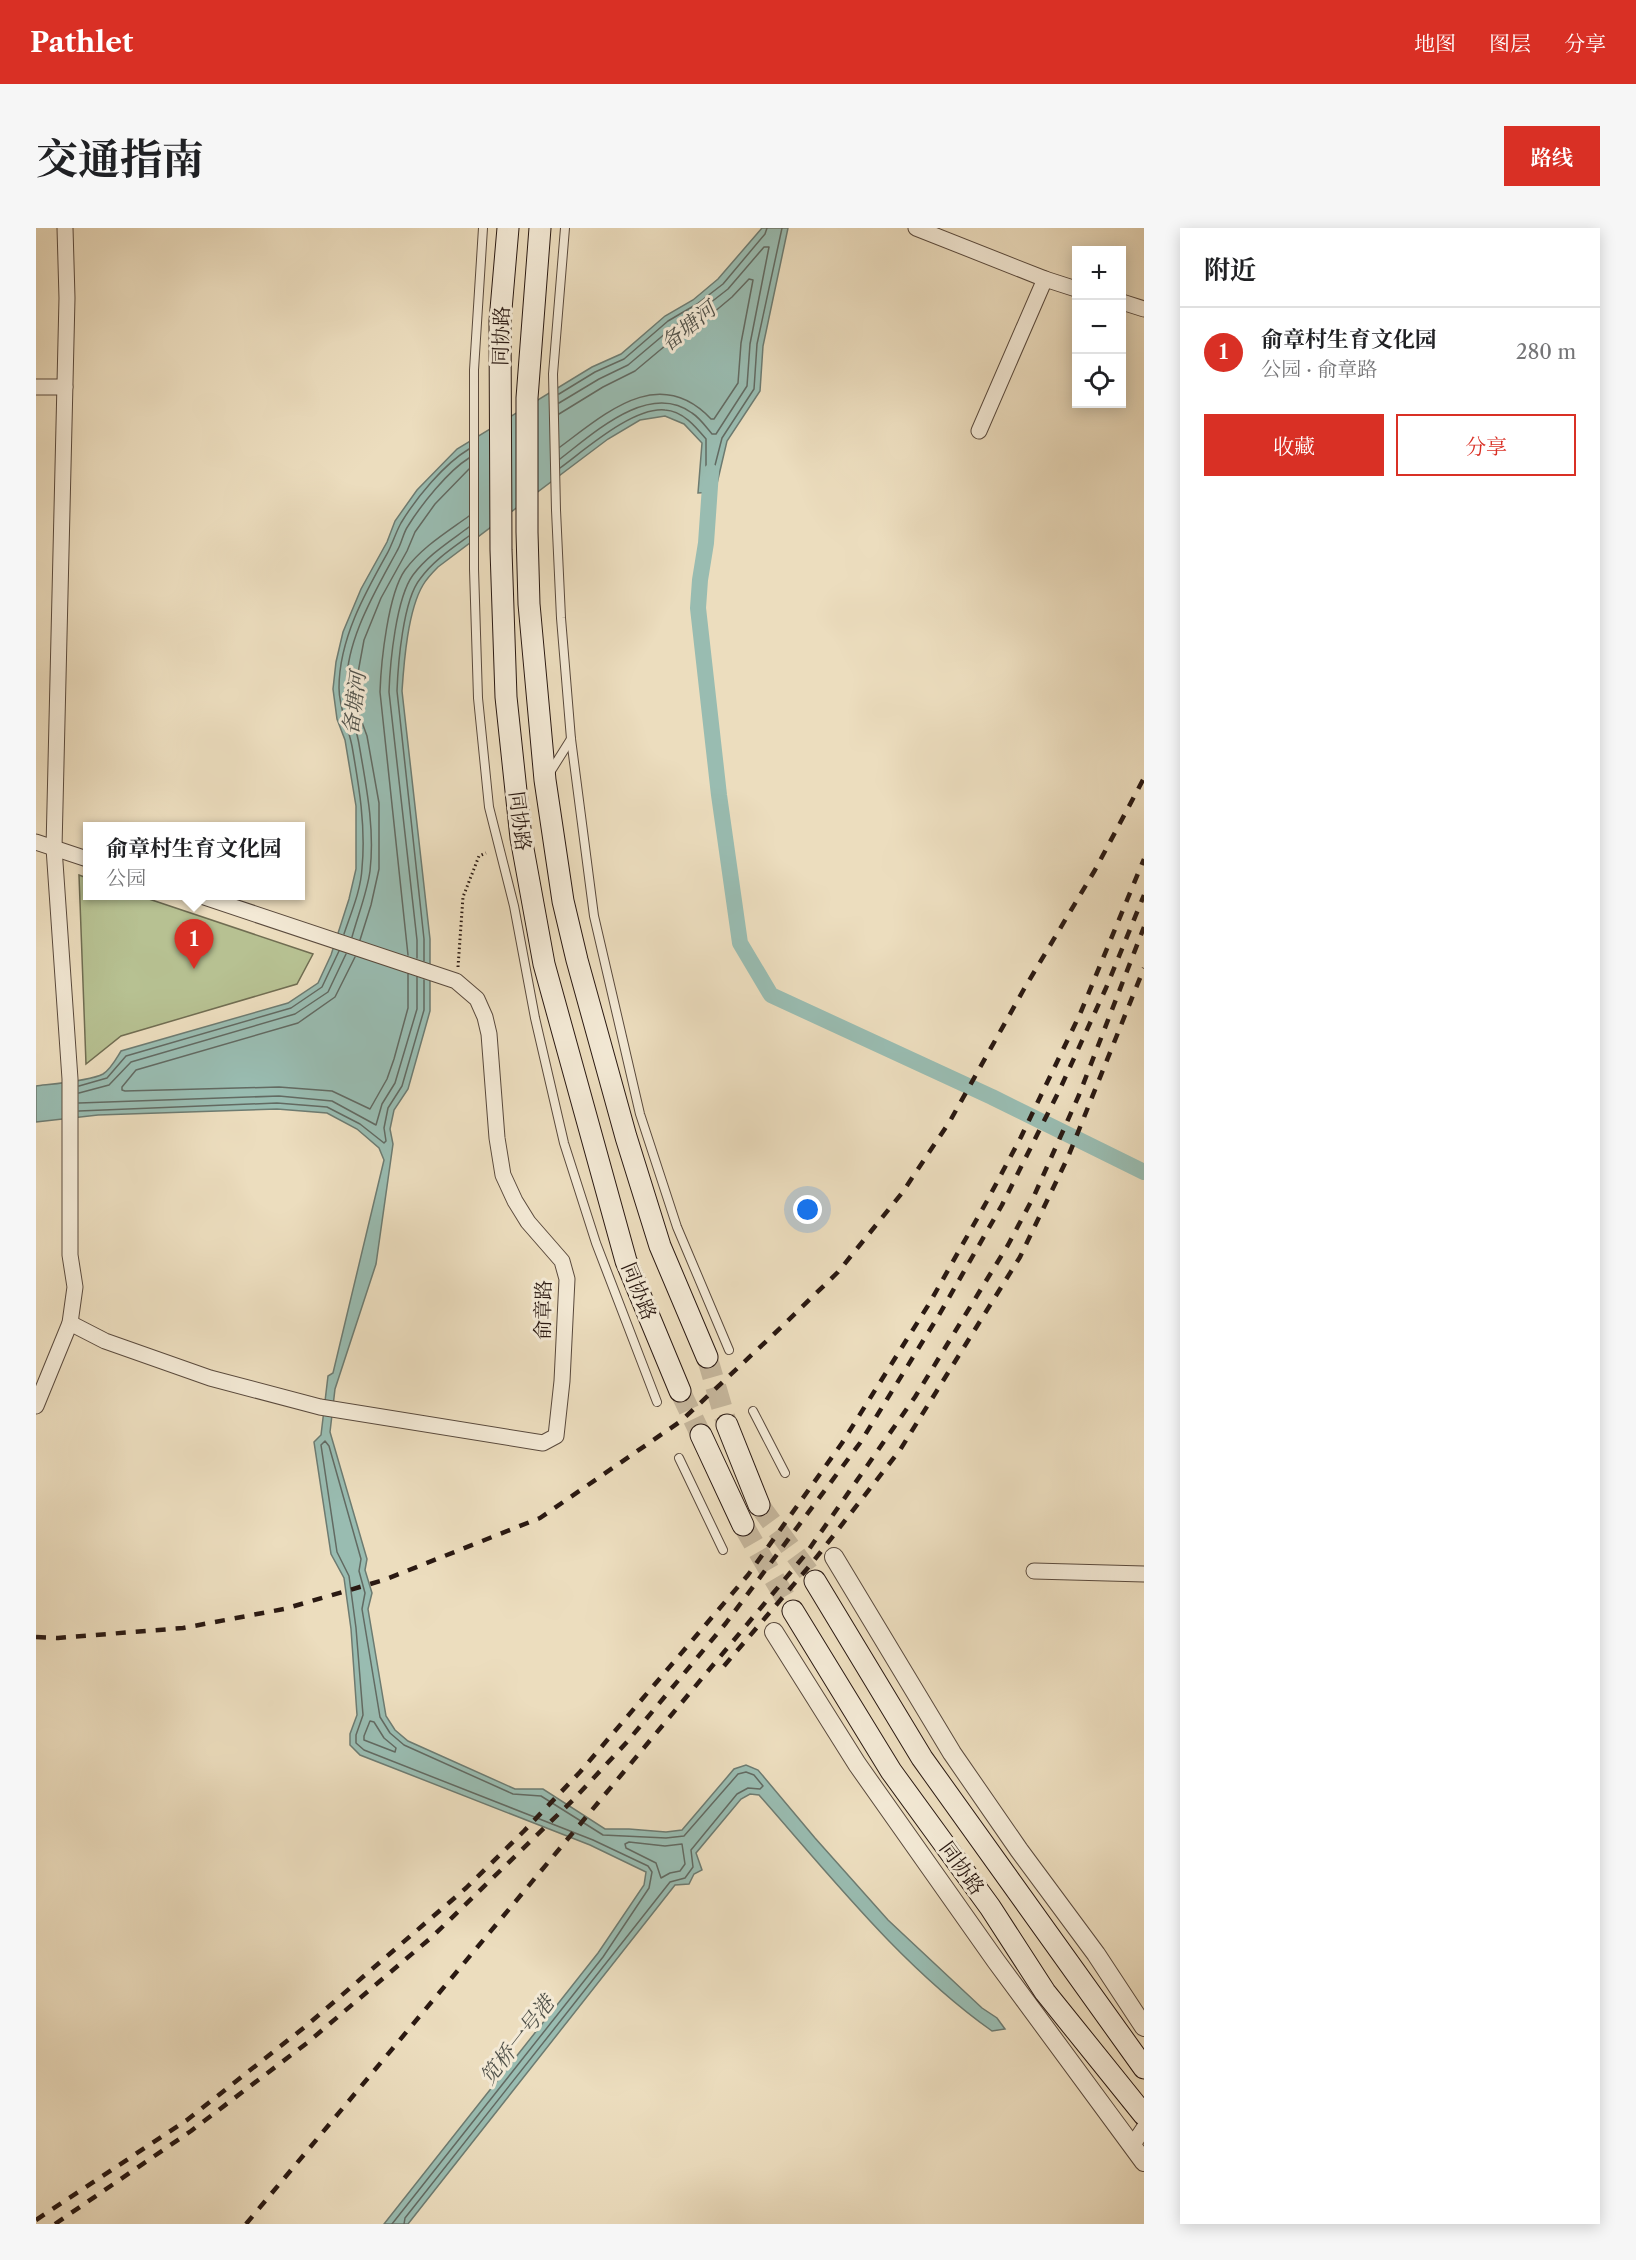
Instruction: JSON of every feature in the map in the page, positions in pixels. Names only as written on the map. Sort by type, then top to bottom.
[{"type":"main road","name":"同协路","points":[[508,228],[500,321],[501,550],[506,697],[521,838],[544,964],[626,1261],[680,1391]]},
{"type":"main road","name":"同协路","points":[[540,228],[527,398],[527,532],[529,604],[545,780],[563,901],[623,1126],[660,1246],[707,1357]]},
{"type":"main road","points":[[727,1425],[759,1505]]},
{"type":"main road","points":[[701,1435],[743,1526]]},
{"type":"main road","name":"同协路","points":[[815,1581],[922,1758],[1144,2068]]},
{"type":"main road","name":"同协路","points":[[793,1611],[891,1771],[990,1907],[1045,1992],[1144,2115]]},
{"type":"street","points":[[36,1406],[70,1323],[75,1287],[70,1255],[72,1136],[70,1079],[54,848],[67,298],[65,228]]},
{"type":"street","points":[[916,228],[1072,287]]},
{"type":"street","points":[[979,431],[1045,279]]},
{"type":"street","points":[[1126,303],[1144,309]]},
{"type":"street","points":[[36,387],[65,387]]},
{"type":"street","points":[[36,842],[83,858]]},
{"type":"street","name":"俞章路","points":[[70,1323],[105,1341],[210,1378],[320,1407],[543,1443],[555,1436],[562,1381],[567,1279],[562,1261],[528,1222],[503,1175],[497,1138],[489,1034],[477,999],[456,981],[214,900]]},
{"type":"street","points":[[834,1557],[952,1753],[1019,1850],[1096,1954],[1144,2027]]},
{"type":"street","points":[[1035,1571],[1144,1574]]},
{"type":"street","points":[[774,1632],[857,1764],[1067,2060],[1144,2162]]},
{"type":"street","points":[[1045,1992],[1067,2060]]},
{"type":"street","points":[[1132,2146],[1144,2128]]},
{"type":"lane","points":[[483,228],[474,370],[474,569],[478,698],[489,807],[514,906],[535,1017],[564,1143],[596,1243],[657,1402]]},
{"type":"lane","points":[[565,228],[553,374],[556,510],[561,618],[571,739],[594,916],[639,1114],[677,1227],[729,1350]]},
{"type":"lane","points":[[545,780],[571,739]]},
{"type":"lane","points":[[753,1411],[785,1473]]},
{"type":"lane","points":[[679,1458],[723,1550]]},
{"type":"path","points":[[456,981],[460,955],[463,897],[479,856],[486,853]]},
{"type":"green space","points":[[79,875],[83,876],[83,900],[152,900],[313,954],[297,984],[121,1036],[86,1064]]},
{"type":"water","name":"备塘河","points":[[762,228],[788,228],[763,346],[760,391],[727,441],[715,492],[698,493],[702,443],[684,424],[665,416],[640,420],[608,439],[438,567],[426,580],[418,596],[408,636],[402,691],[430,939],[430,1011],[408,1089],[394,1110],[390,1129],[393,1144],[376,1264],[335,1389],[330,1432],[367,1559],[365,1570],[372,1593],[368,1609],[386,1716],[395,1730],[408,1741],[515,1789],[543,1789],[605,1829],[666,1832],[682,1830],[734,1769],[746,1765],[758,1770],[888,1920],[982,2008],[997,2018],[1005,2029],[992,2031],[928,1979],[869,1920],[759,1795],[750,1794],[741,1799],[696,1853],[702,1870],[694,1874],[689,1884],[675,1885],[408,2224],[384,2224],[598,1953],[644,1885],[646,1872],[590,1845],[360,1755],[350,1745],[350,1734],[357,1715],[351,1629],[344,1578],[331,1554],[314,1442],[321,1435],[328,1376],[333,1373],[384,1160],[379,1148],[357,1129],[327,1113],[277,1109],[98,1115],[36,1122],[36,1086],[89,1079],[103,1074],[121,1051],[288,1003],[318,983],[331,955],[356,869],[356,806],[345,740],[337,719],[333,689],[336,662],[343,632],[361,589],[387,542],[395,521],[417,490],[457,449],[592,367],[621,354],[665,316],[693,300],[718,279]]},
{"type":"waterway","points":[[711,472],[698,608],[719,795],[740,943],[771,995],[992,1097],[1144,1172]]},
{"type":"tunnel","points":[[707,1357],[727,1425]]},
{"type":"tunnel","points":[[680,1391],[701,1435]]},
{"type":"tunnel","points":[[759,1505],[815,1581]]},
{"type":"tunnel","points":[[743,1525],[793,1611]]},
{"type":"railway","points":[[36,1637],[58,1638],[183,1628],[284,1609],[384,1580],[540,1518],[681,1421],[838,1272],[902,1193],[950,1121],[1024,989],[1095,870],[1144,778]]},
{"type":"railway","points":[[36,2220],[187,2120],[306,2026],[466,1888],[580,1772],[748,1575],[842,1443],[929,1304],[987,1201],[1021,1137],[1080,1014],[1144,859]]},
{"type":"railway","points":[[55,2224],[191,2131],[307,2043],[433,1936],[574,1799],[627,1742],[726,1623],[860,1443],[939,1315],[1002,1205],[1060,1089],[1106,988],[1144,895]]},
{"type":"railway","points":[[246,2224],[805,1555],[915,1397],[1008,1245],[1034,1196],[1079,1095],[1144,927]]},
{"type":"railway","points":[[724,1666],[812,1563],[900,1450],[1020,1257],[1068,1157],[1144,968]]},
{"type":"place","name":"俞章村生育文化园","points":[[194,969]]},
{"type":"water label","name":"笕桥一号港","points":[[517,2040]]}]
